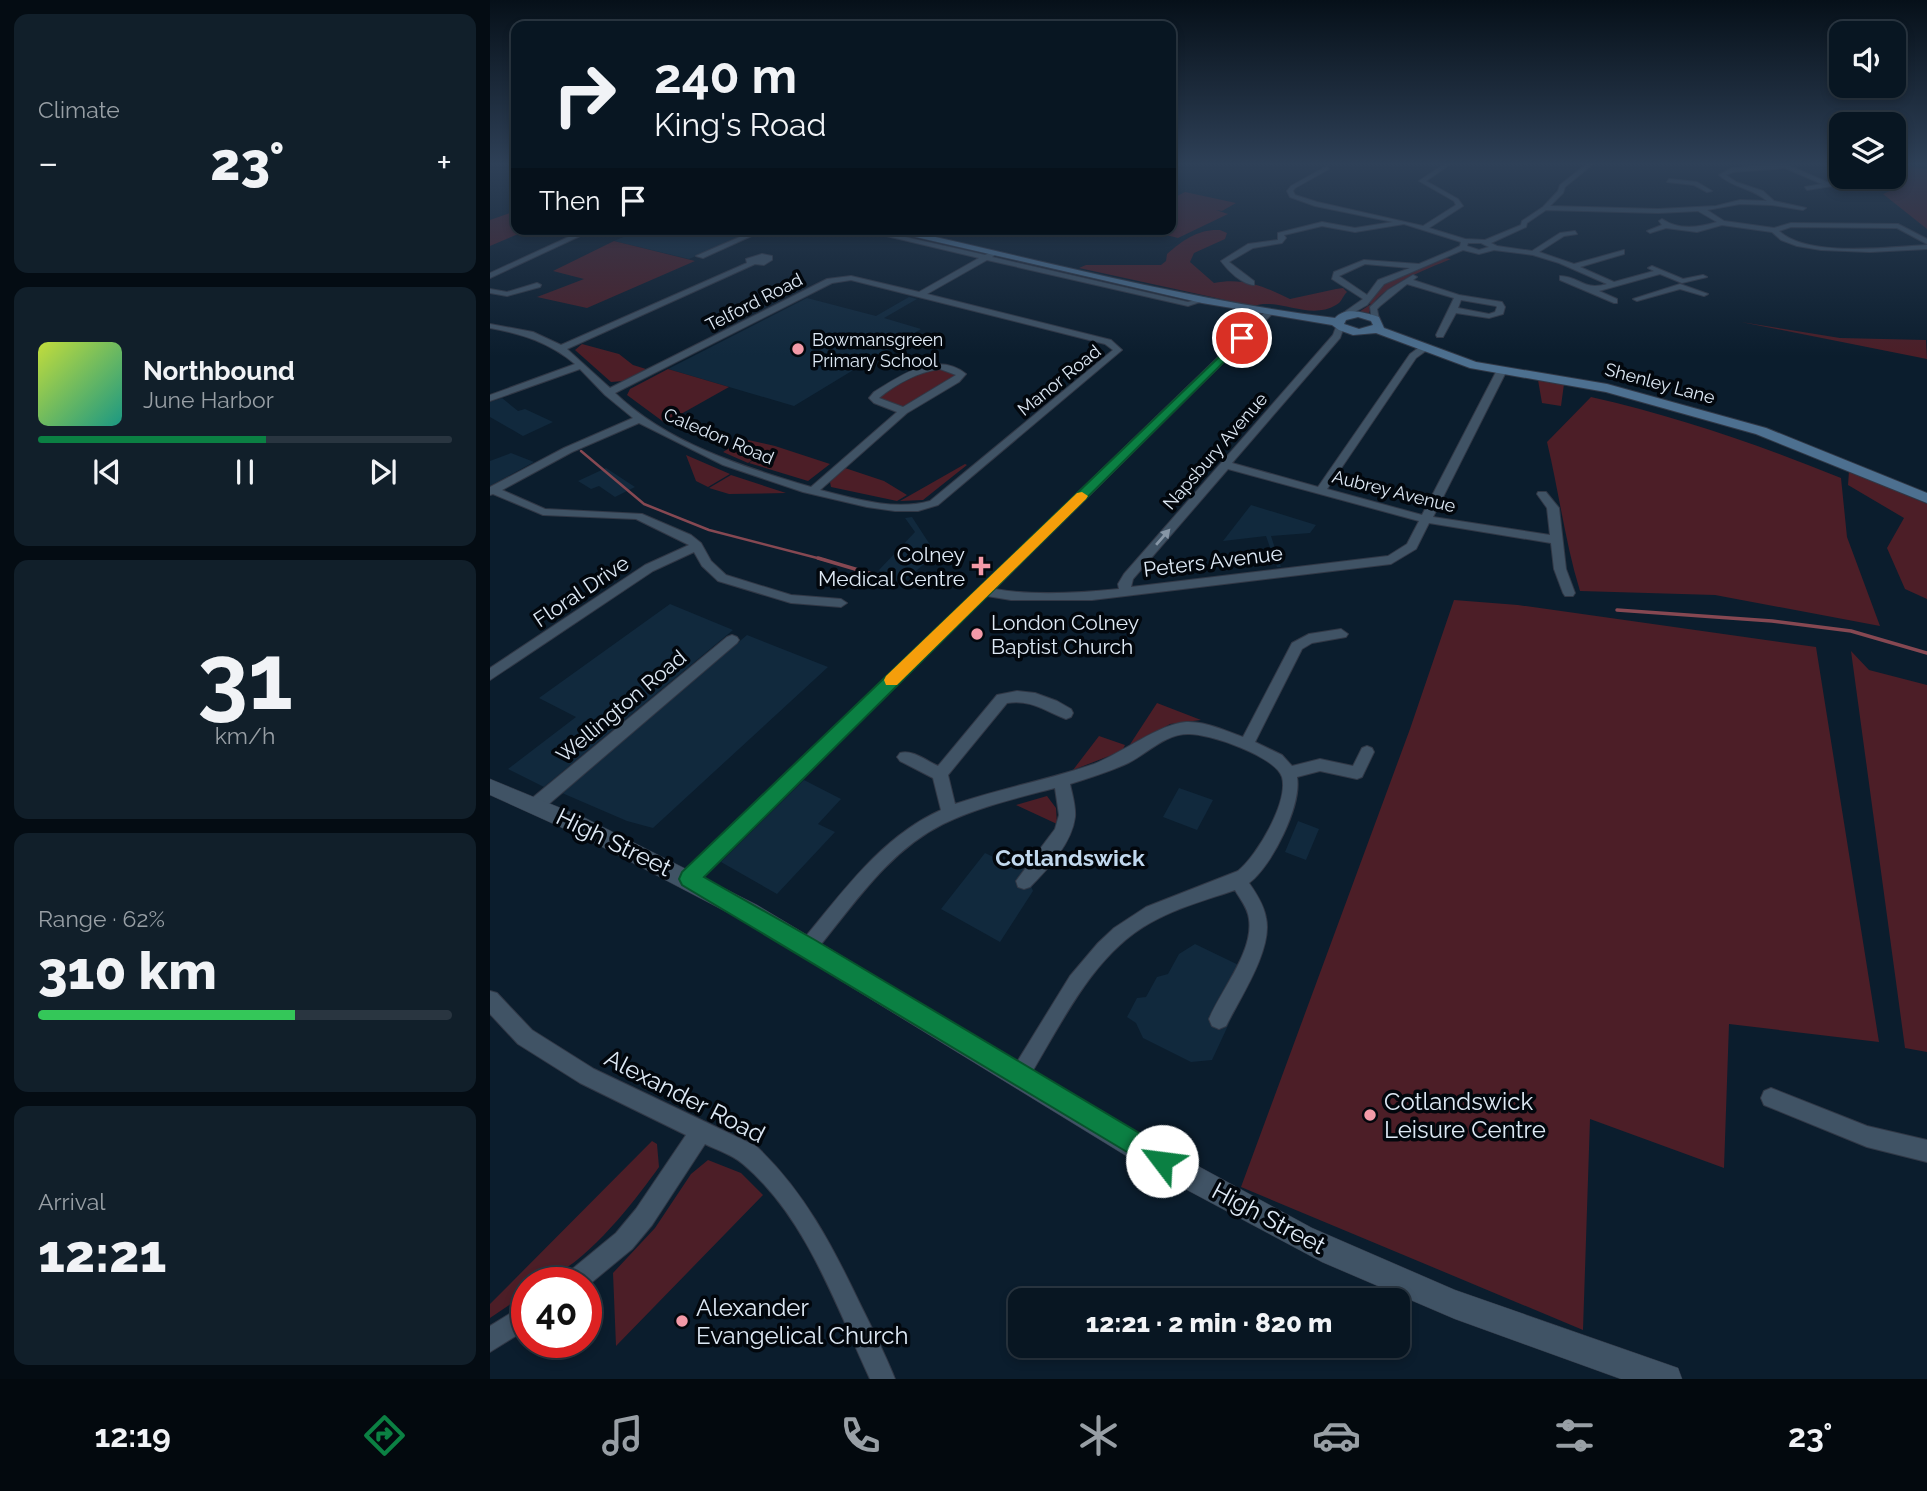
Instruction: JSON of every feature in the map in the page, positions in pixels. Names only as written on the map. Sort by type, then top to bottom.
[{"type":"main road","points":[[910,235],[1202,300],[1340,325],[1353,332],[1369,332],[1376,323]]},
{"type":"main road","name":"Shenley Lane","points":[[1340,325],[1358,314],[1424,348],[1474,365],[1608,388],[1761,431],[1927,498]]},
{"type":"street","points":[[1251,283],[1225,261],[1251,246],[1280,242],[1283,238],[1280,234],[1305,227]]},
{"type":"street","points":[[1343,227],[1355,230],[1371,227]]},
{"type":"street","points":[[1464,244],[1486,242],[1520,227]]},
{"type":"street","points":[[1650,231],[1662,227]]},
{"type":"street","points":[[1676,227],[1697,230],[1706,227]]},
{"type":"street","points":[[1754,227],[1774,230],[1783,227]]},
{"type":"street","points":[[1900,227],[1927,244]]},
{"type":"street","points":[[1424,228],[1480,252]]},
{"type":"street","points":[[1774,230],[1783,239],[1807,247],[1865,249],[1927,244]]},
{"type":"street","points":[[1533,253],[1562,234],[1575,233]]},
{"type":"street","points":[[490,276],[580,235]]},
{"type":"street","points":[[700,256],[750,235]]},
{"type":"street","points":[[890,235],[991,255]]},
{"type":"street","points":[[1486,242],[1493,248]]},
{"type":"street","name":"Napsbury Avenue","points":[[1126,590],[1124,584],[1128,577],[1226,465],[1340,325],[1381,282],[1421,266],[1464,244]]},
{"type":"street","points":[[1376,323],[1373,309],[1389,292],[1407,281],[1493,248],[1533,253],[1574,265],[1614,285]]},
{"type":"street","points":[[1574,265],[1621,252]]},
{"type":"street","points":[[920,295],[991,255]]},
{"type":"street","points":[[1366,299],[1341,283],[1335,277],[1337,274],[1357,264],[1373,261],[1421,266]]},
{"type":"street","points":[[560,349],[752,263]]},
{"type":"street","points":[[1648,266],[1682,281],[1703,277]]},
{"type":"street","points":[[1592,291],[1660,272]]},
{"type":"street","name":"Telford Road","points":[[608,393],[835,279],[851,278],[920,295]]},
{"type":"street","points":[[1563,278],[1614,301]]},
{"type":"street","points":[[1634,279],[1662,292]]},
{"type":"street","points":[[1407,281],[1458,298],[1499,304],[1501,307],[1499,314],[1489,316],[1453,310]]},
{"type":"street","points":[[490,291],[510,293],[537,285]]},
{"type":"street","points":[[1637,299],[1684,286],[1704,294]]},
{"type":"street","name":"Manor Road","points":[[920,295],[1108,342],[1118,350],[934,503],[922,509]]},
{"type":"street","points":[[1440,335],[1458,298]]},
{"type":"street","points":[[689,879],[1269,313]]},
{"type":"street","name":"Caledon Road","points":[[490,326],[536,336],[560,349],[640,419],[712,457],[813,491],[875,505],[922,509]]},
{"type":"street","points":[[1320,491],[1413,356],[1424,348]]},
{"type":"street","points":[[490,398],[579,366]]},
{"type":"street","points":[[813,491],[904,411],[956,380],[961,374],[944,366],[929,366],[874,396],[877,401],[904,411]]},
{"type":"street","name":"Peters Avenue","points":[[985,591],[1011,596],[1084,596],[1391,560],[1412,546],[1502,370]]},
{"type":"street","points":[[491,491],[568,450],[640,419]]},
{"type":"street","name":"Aubrey Avenue","points":[[1226,465],[1425,519],[1556,540]]},
{"type":"street","points":[[491,491],[543,512],[638,516],[681,533],[697,546],[706,563],[722,578],[791,599],[841,603]]},
{"type":"street","points":[[1542,494],[1553,508],[1560,569],[1569,593]]},
{"type":"street","name":"Floral Drive","points":[[490,675],[649,568],[697,546]]},
{"type":"street","points":[[1247,745],[1297,646],[1309,639],[1342,635]]},
{"type":"street","name":"Wellington Road","points":[[537,804],[732,640]]},
{"type":"street","points":[[940,774],[1002,699],[1021,696],[1054,704],[1066,713]]},
{"type":"street","points":[[808,947],[890,853],[912,835],[949,812],[1062,781],[1119,760],[1180,729],[1194,727],[1247,745],[1280,762],[1288,773],[1291,789],[1288,802],[1254,867],[1238,880],[1155,911],[1119,934],[1093,962],[1067,997],[1019,1076]]},
{"type":"street","points":[[1288,773],[1320,765],[1357,773],[1367,752]]},
{"type":"street","points":[[905,757],[940,774]]},
{"type":"street","points":[[940,774],[949,812]]},
{"type":"street","points":[[1024,881],[1036,869],[1065,825],[1067,814],[1062,781]]},
{"type":"street","name":"High Street","points":[[490,787],[537,804],[689,879],[808,947],[1019,1076],[1226,1197],[1332,1252],[1612,1370],[1667,1379]]},
{"type":"street","points":[[1219,1019],[1259,929],[1254,908],[1238,880]]},
{"type":"street","name":"Alexander Road","points":[[490,1000],[525,1037],[587,1076],[748,1154],[778,1181],[819,1249],[883,1379]]},
{"type":"street","points":[[1771,1098],[1861,1137],[1891,1146],[1927,1152]]},
{"type":"street","points":[[592,1267],[624,1241],[700,1133]]},
{"type":"street","points":[[490,1340],[511,1326]]},
{"type":"shaded area","points":[[490,227],[511,227],[511,235],[516,235],[490,246]]},
{"type":"shaded area","points":[[1176,227],[1200,227],[1178,238],[1166,235],[1176,235]]},
{"type":"shaded area","points":[[1220,230],[1227,233],[1225,239],[1194,253],[1190,262],[1214,283],[1244,282],[1290,299],[1343,288],[1347,292],[1338,304],[1315,311],[1274,304],[1253,306],[1079,268],[1086,265],[1161,265],[1166,261],[1167,254],[1185,240],[1205,231]]},
{"type":"shaded area","points":[[628,235],[744,235],[689,259],[614,241]]},
{"type":"shaded area","points":[[614,241],[695,261],[587,308],[537,297],[584,279],[553,271]]},
{"type":"shaded area","points":[[1445,258],[1451,259],[1416,274],[1381,295],[1369,313],[1359,312],[1371,304],[1368,303],[1375,293],[1392,279]]},
{"type":"shaded area","name":"Bowmansgreen Primary School","points":[[909,297],[917,299],[884,318],[921,329],[794,406],[668,369],[807,298],[876,316]]},
{"type":"shaded area","points":[[1741,322],[1840,338],[1926,340],[1927,359]]},
{"type":"shaded area","points":[[582,344],[619,354],[633,365],[646,369],[624,381],[611,382],[575,350]]},
{"type":"shaded area","points":[[935,366],[958,376],[906,407],[879,400],[880,394]]},
{"type":"shaded area","points":[[668,369],[729,387],[665,423],[627,395],[630,389]]},
{"type":"shaded area","points":[[1538,380],[1564,384],[1561,406],[1542,403]]},
{"type":"shaded area","points":[[1591,397],[1718,432],[1841,478],[1847,537],[1880,626],[1715,595],[1580,591],[1547,442]]},
{"type":"shaded area","points":[[502,398],[518,411],[525,409],[553,422],[523,436],[490,417],[490,402]]},
{"type":"shaded area","points":[[744,439],[775,446],[830,464],[808,481],[749,463],[773,447],[748,463],[723,452]]},
{"type":"shaded area","points":[[511,453],[534,462],[490,486],[490,461]]},
{"type":"shaded area","points":[[686,455],[730,474],[708,487],[696,481]]},
{"type":"shaded area","points":[[967,465],[923,500],[900,501]]},
{"type":"shaded area","points":[[606,468],[635,487],[615,497],[599,486],[591,489],[578,481]]},
{"type":"shaded area","points":[[845,468],[884,481],[907,495],[897,501],[831,487],[830,482]]},
{"type":"shaded area","points":[[1849,471],[1927,504],[1927,599],[1905,589],[1887,548],[1904,518],[1848,485]]},
{"type":"shaded area","points":[[731,475],[786,493],[729,494],[709,488]]},
{"type":"shaded area","points":[[1251,505],[1316,525],[1310,533],[1271,536],[1281,567],[1277,567],[1266,536],[1223,541]]},
{"type":"shaded area","points":[[912,517],[936,554],[904,581],[887,580],[879,570],[915,532],[905,518]]},
{"type":"shaded area","points":[[1454,600],[1518,605],[1816,647],[1879,1042],[1729,1024],[1724,1168],[1590,1119],[1583,1330],[1241,1187],[1410,729]]},
{"type":"shaded area","points":[[670,604],[733,630],[544,787],[508,769],[576,717],[539,698]]},
{"type":"shaded area","points":[[747,635],[828,667],[653,828],[627,821],[562,793]]},
{"type":"shaded area","points":[[1851,651],[1869,670],[1927,685],[1927,1052],[1905,1048]]},
{"type":"shaded area","points":[[1157,703],[1201,720],[1170,724],[1127,749]]},
{"type":"shaded area","points":[[1099,736],[1125,745],[1122,751],[1073,770]]},
{"type":"shaded area","points":[[804,780],[841,799],[818,824],[835,832],[777,894],[721,862]]},
{"type":"shaded area","points":[[1179,788],[1213,800],[1197,830],[1163,817]]},
{"type":"shaded area","points":[[1047,796],[1056,808],[1057,824],[1016,805]]},
{"type":"shaded area","points":[[1298,821],[1319,829],[1306,860],[1285,852]]},
{"type":"shaded area","points":[[985,853],[1017,868],[1023,867],[1033,891],[1000,942],[941,909]]},
{"type":"shaded area","points":[[1195,944],[1253,972],[1212,1060],[1191,1062],[1143,1038],[1136,1023],[1127,1017],[1137,998],[1146,997],[1157,977],[1168,974],[1179,954]]},
{"type":"shaded area","points":[[652,1141],[657,1144],[659,1167],[618,1219],[582,1256],[568,1267],[527,1267]]},
{"type":"shaded area","points":[[708,1160],[741,1173],[763,1195],[616,1346],[613,1273],[655,1228],[691,1174]]},
{"type":"shaded area","points":[[511,1283],[511,1304],[490,1318],[490,1304]]},
{"type":"waterway","points":[[581,451],[644,504],[709,530],[823,559]]},
{"type":"waterway","points":[[818,558],[823,559]]},
{"type":"waterway","points":[[823,559],[882,577]]},
{"type":"waterway","points":[[1617,610],[1772,621],[1851,631],[1927,653]]},
{"type":"slow traffic","points":[[891,680],[1082,496]]},
{"type":"place","name":"Bowmansgreen Primary School","points":[[798,349]]},
{"type":"place","name":"Colney Medical Centre","points":[[981,566]]},
{"type":"place","name":"London Colney Baptist Church","points":[[977,634]]},
{"type":"place","name":"Cotlandswick Leisure Centre","points":[[1370,1115]]},
{"type":"place","name":"Alexander Evangelical Church","points":[[682,1321]]},
{"type":"district","name":"Cotlandswick","points":[[1070,857]]},
{"type":"route","points":[[1162,1161],[808,947],[689,879],[1242,338]]}]
